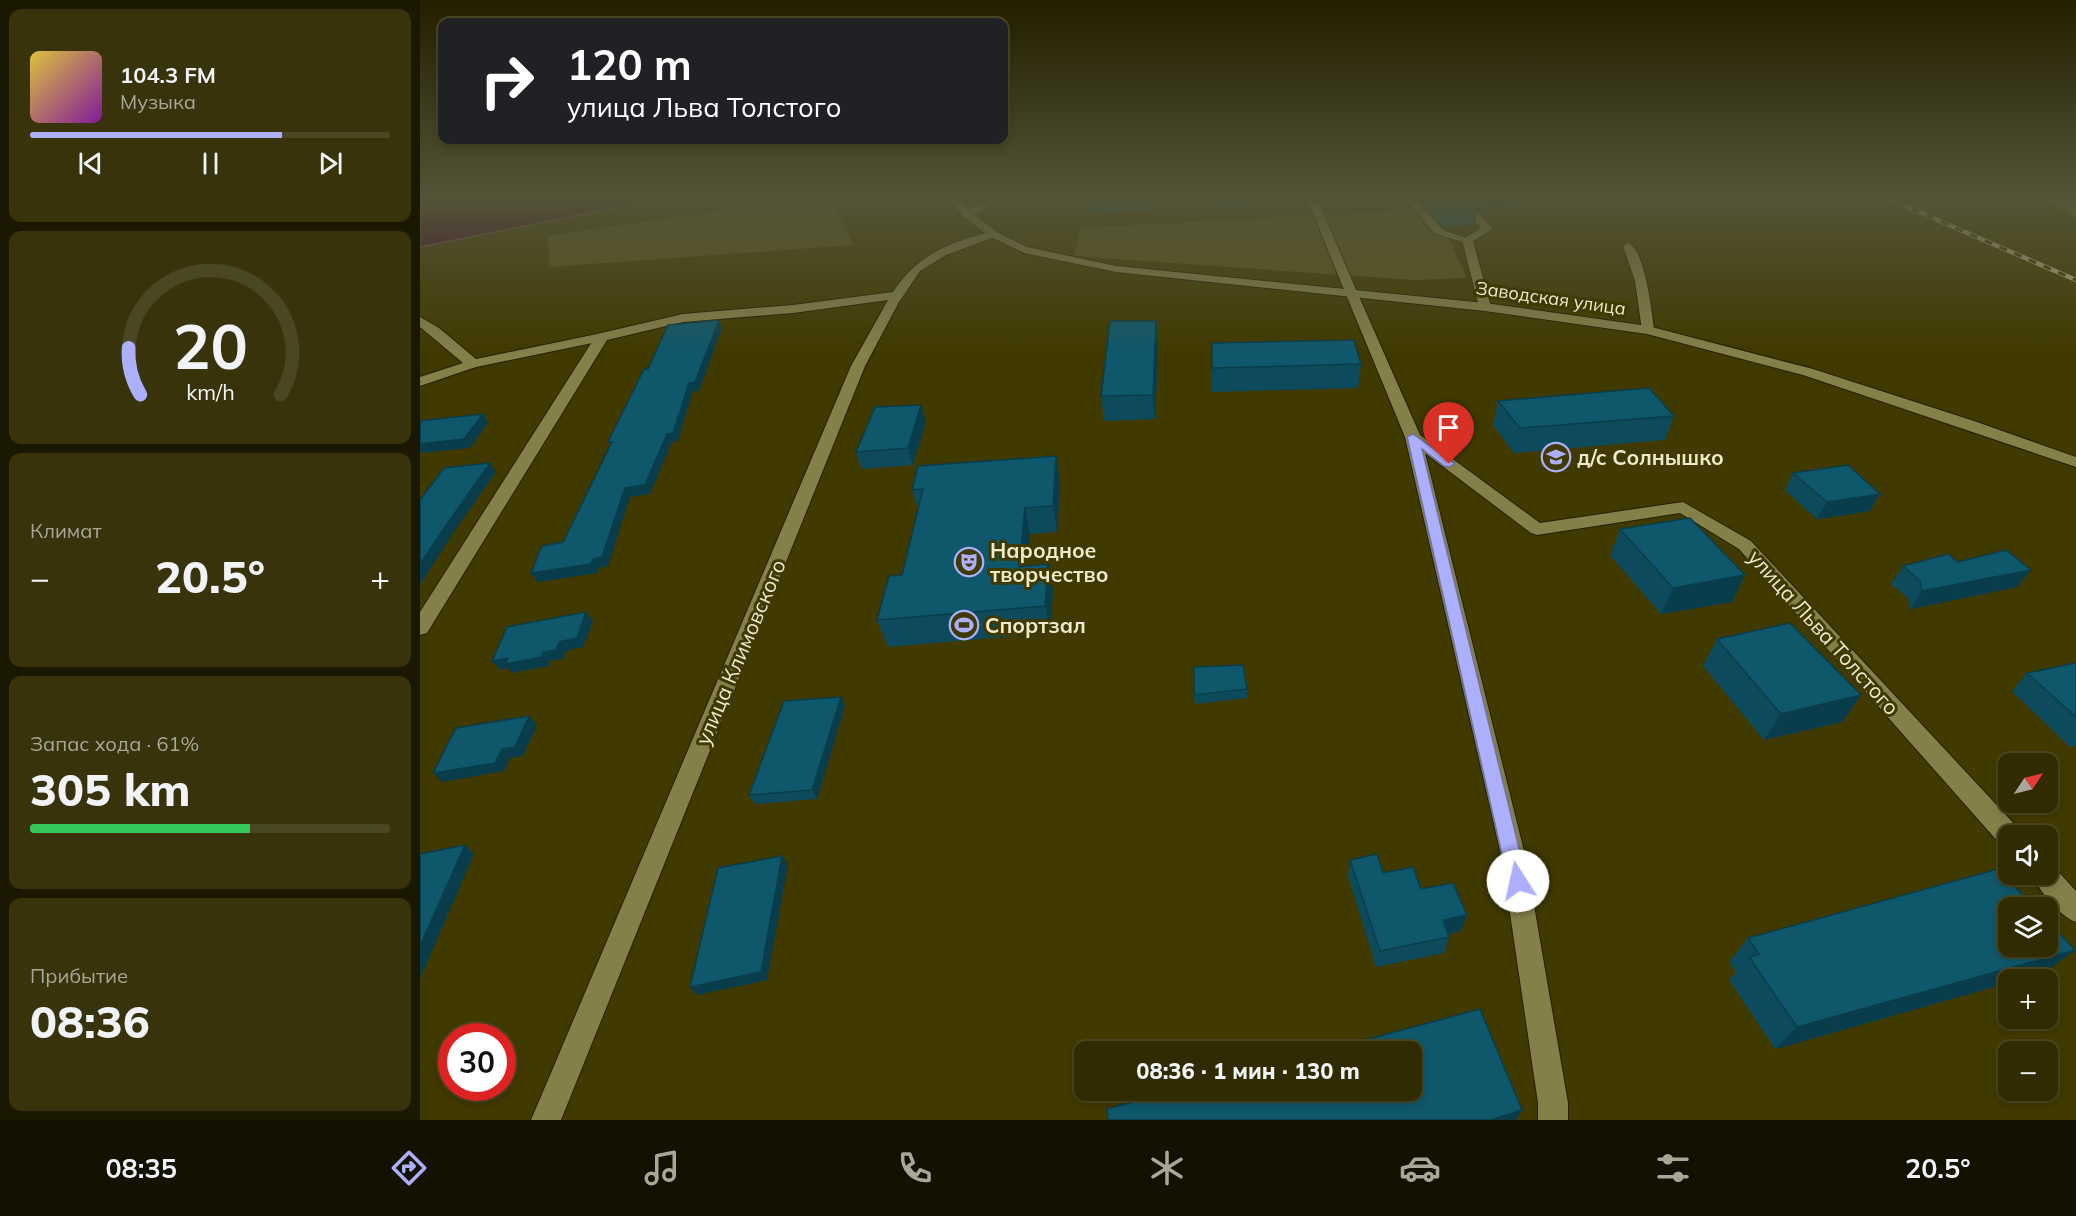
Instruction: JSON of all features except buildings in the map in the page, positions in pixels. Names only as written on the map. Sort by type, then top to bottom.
[{"type":"street","name":"улица Климовского","points":[[546,1120],[858,366],[898,295],[917,269],[955,248]]},
{"type":"street","name":"Заводская улица","points":[[1021,248],[1116,269],[1485,307],[1648,330],[1808,372],[1969,424],[2076,462]]},
{"type":"street","points":[[1333,248],[1413,437],[1514,859],[1553,1104],[1553,1120]]},
{"type":"street","points":[[1469,248],[1485,307]]},
{"type":"street","points":[[1629,248],[1641,280],[1648,330]]},
{"type":"street","points":[[420,382],[473,364],[683,318],[793,309],[898,295]]},
{"type":"street","points":[[420,321],[437,331],[456,352],[473,364]]},
{"type":"street","points":[[420,628],[602,337]]},
{"type":"street","name":"улица Льва Толстого","points":[[1413,437],[1538,529],[1683,507],[1745,545],[1999,825]]},
{"type":"street","points":[[2054,885],[2076,910]]},
{"type":"shaded area","points":[[548,248],[808,248],[549,267]]},
{"type":"shaded area","points":[[1076,248],[1454,248],[1467,278],[1413,280],[1074,256]]},
{"type":"railway","points":[[2003,248],[2076,280]]},
{"type":"place","name":"д/с Солнышко","points":[[1556,457]]},
{"type":"place","name":"Народное творчество","points":[[969,562]]},
{"type":"place","name":"Спортзал","points":[[964,625]]},
{"type":"route","points":[[1449,464],[1413,437],[1518,881]]}]
